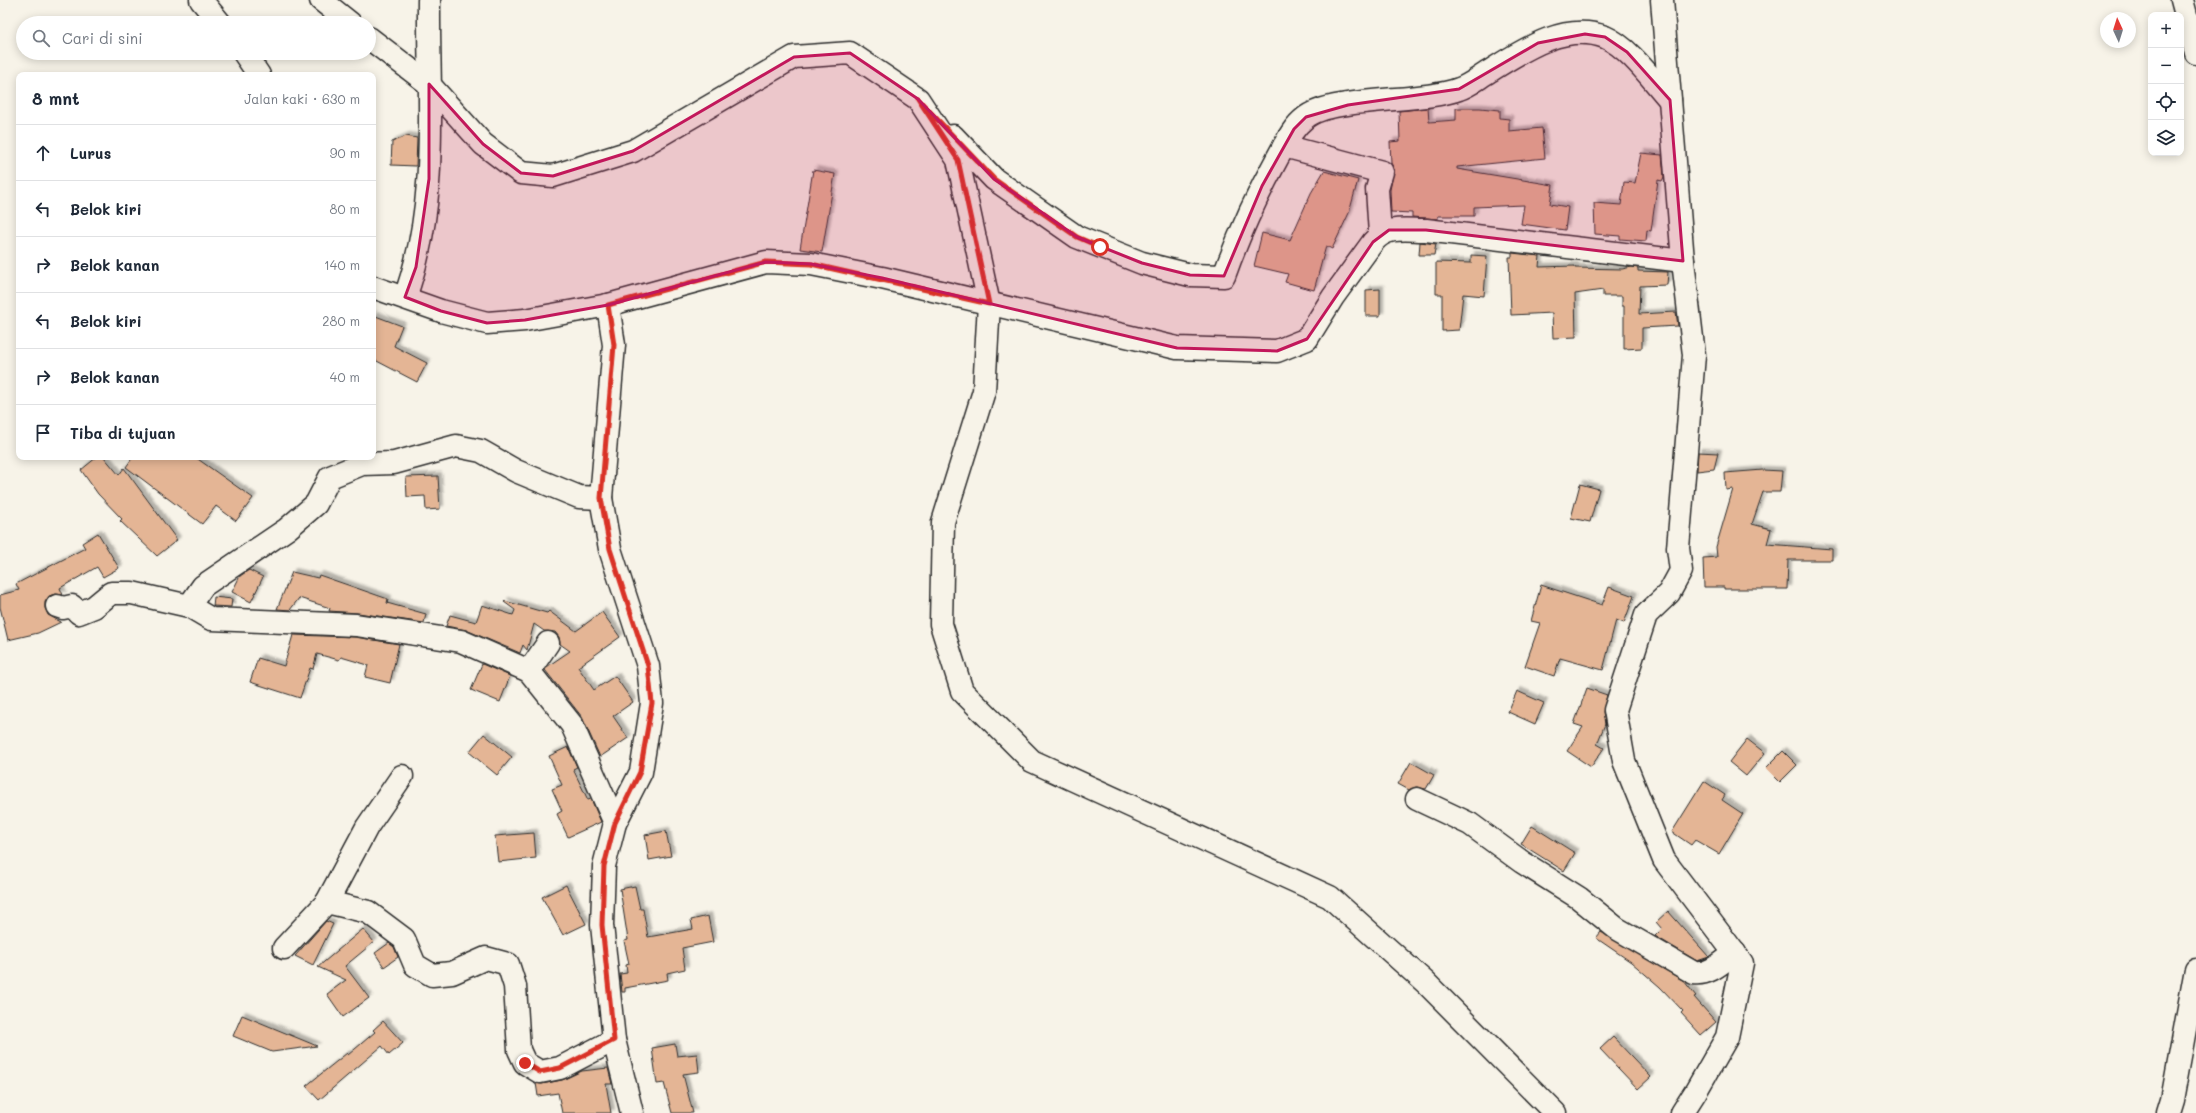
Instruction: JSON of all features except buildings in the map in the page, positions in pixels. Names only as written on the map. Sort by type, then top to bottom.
[{"type":"main road","points":[[201,0],[214,16]]},
{"type":"main road","points":[[320,0],[341,16]]},
{"type":"main road","points":[[405,297],[416,267],[422,240],[429,178],[429,0]]},
{"type":"main road","points":[[1662,0],[1683,261],[1694,355],[1678,548],[1681,571],[1670,593],[1646,615],[1615,710],[1624,761],[1664,860],[1742,963],[1726,1037],[1682,1113]]},
{"type":"main road","points":[[2182,0],[2196,53]]},
{"type":"main road","points":[[376,43],[429,84],[483,144],[521,173],[553,176],[633,151],[794,57],[850,53],[918,99],[994,179],[1077,237],[1142,263],[1190,275],[1224,276],[1235,244],[1262,186],[1294,129],[1306,117],[1324,109],[1396,100],[1459,89],[1538,42],[1568,35],[1585,34],[1606,38],[1627,52],[1670,100]]},
{"type":"main road","points":[[249,60],[257,72]]},
{"type":"main road","points":[[918,99],[958,160],[989,304],[984,391],[943,522],[941,624],[962,691],[1032,761],[1330,897],[1426,983],[1555,1113]]},
{"type":"main road","points":[[1284,146],[1382,172],[1377,189],[1380,234]]},
{"type":"main road","points":[[376,288],[441,311],[487,322],[525,320],[608,305],[766,262],[811,264],[1176,348],[1277,351],[1307,339],[1333,297],[1380,234],[1389,230],[1426,230],[1683,261]]},
{"type":"main road","points":[[608,305],[614,345],[601,498],[610,549],[648,666],[652,703],[640,772],[615,823],[604,866],[602,925],[614,1040],[632,1113]]},
{"type":"main road","points":[[188,606],[203,586],[287,529],[316,504],[330,477],[362,464],[394,463],[456,446],[481,451],[516,471],[579,497],[601,498]]},
{"type":"main road","points":[[58,606],[63,608],[72,606],[79,613],[94,607],[111,593],[132,593],[188,606],[211,619],[356,625],[461,641],[529,671],[572,726],[615,823]]},
{"type":"main road","points":[[529,671],[548,643]]},
{"type":"main road","points":[[284,948],[327,902],[367,827],[402,776]]},
{"type":"main road","points":[[1418,799],[1470,824],[1522,862],[1579,898],[1616,928],[1694,972],[1702,974],[1711,970],[1735,953]]},
{"type":"main road","points":[[327,902],[368,912],[404,939],[415,965],[432,975],[452,973],[486,958],[508,964],[515,986],[519,1050],[525,1063],[540,1072],[560,1068],[614,1040]]},
{"type":"main road","points":[[2168,1113],[2172,1100],[2196,969]]},
{"type":"highlighted area","points":[[1585,34],[1605,37],[1627,52],[1670,100],[1683,261],[1426,230],[1389,230],[1373,242],[1307,339],[1277,351],[1177,348],[882,278],[811,264],[766,262],[608,305],[525,320],[487,323],[441,311],[405,297],[416,267],[429,179],[429,84],[483,144],[521,173],[553,176],[633,151],[794,57],[850,53],[918,99],[994,179],[1077,237],[1142,263],[1190,275],[1224,276],[1262,186],[1294,129],[1306,117],[1348,105],[1459,89],[1538,43]]},
{"type":"route","points":[[525,1063],[540,1072],[560,1068],[614,1040],[602,925],[604,866],[615,823],[640,772],[652,703],[648,666],[610,549],[601,498],[614,345],[608,305],[714,274],[766,262],[811,264],[882,278],[989,304],[958,160],[918,99],[994,179],[1077,237],[1100,247]]}]
